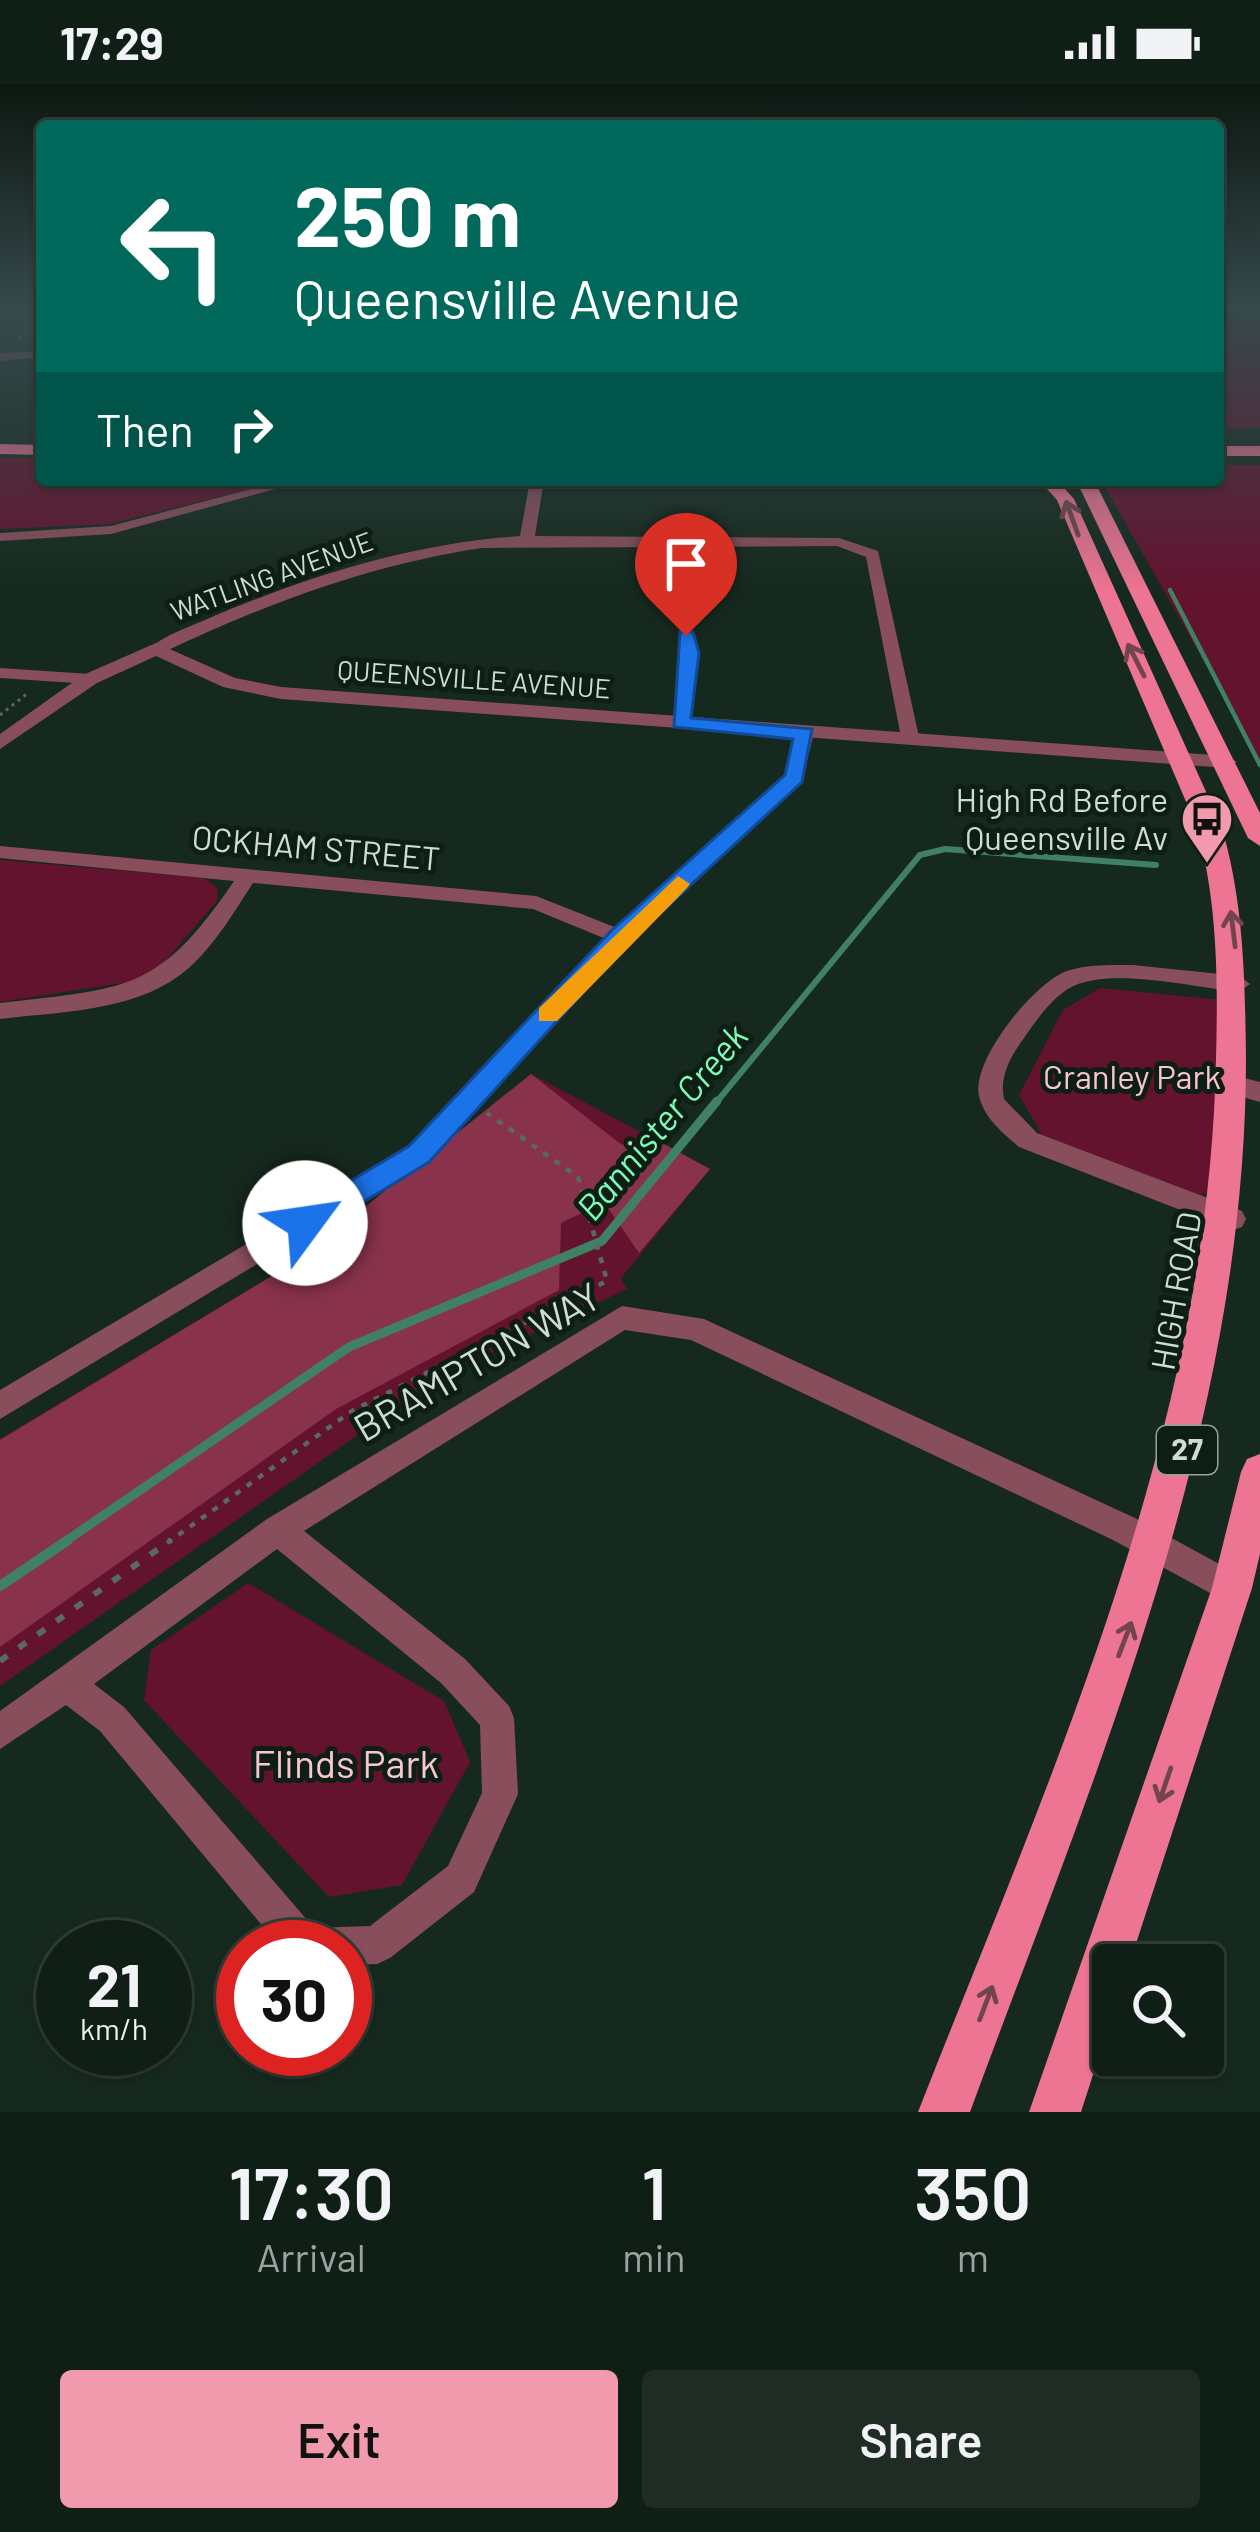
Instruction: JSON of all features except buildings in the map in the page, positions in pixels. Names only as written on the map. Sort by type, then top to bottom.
[{"type":"main road","points":[[0,431],[36,432]]},
{"type":"main road","points":[[1224,440],[1260,441]]},
{"type":"main road","points":[[0,449],[36,450]]},
{"type":"main road","points":[[1224,451],[1260,451]]},
{"type":"main road","name":"HIGH ROAD","points":[[944,2112],[1160,1549],[1208,1377],[1252,1090],[1224,876],[1183,759],[1098,582],[1065,499],[1053,486]]},
{"type":"main road","points":[[1087,486],[1227,762],[1260,838]]},
{"type":"main road","name":"27","points":[[1055,2112],[1232,1588],[1260,1472]]},
{"type":"street","points":[[0,537],[111,530],[278,486]]},
{"type":"street","points":[[527,541],[536,486]]},
{"type":"street","name":"WATLING AVENUE","points":[[0,743],[90,680],[210,622],[426,554],[527,541],[839,542],[874,554],[910,737]]},
{"type":"street","points":[[681,723],[690,653],[686,636]]},
{"type":"street","name":"QUEENSVILLE AVENUE","points":[[156,649],[217,679],[281,693],[1227,762]]},
{"type":"street","points":[[0,673],[90,680]]},
{"type":"street","points":[[0,1406],[419,1154],[620,937],[795,777],[805,734]]},
{"type":"street","name":"OCKHAM STREET","points":[[0,852],[536,903],[620,937]]},
{"type":"street","points":[[0,1011],[136,988],[171,972],[198,945],[248,875]]},
{"type":"street","points":[[1235,1220],[1028,1140],[1003,1119],[989,1093],[991,1070],[1053,986],[1072,977],[1099,974],[1239,984]]},
{"type":"street","name":"BRAMPTON WAY","points":[[0,1732],[278,1530],[622,1318],[694,1328],[1160,1549],[1232,1588]]},
{"type":"street","points":[[278,1530],[453,1671],[497,1718],[500,1794],[461,1879],[372,1945]]},
{"type":"street","points":[[65,1682],[112,1719],[282,1920]]},
{"type":"path","points":[[0,716],[46,676]]},
{"type":"path","points":[[0,1660],[352,1411],[607,1281],[578,1177],[527,1136],[487,1113]]},
{"type":"green space","points":[[1224,404],[1260,404],[1260,428],[1224,429]]},
{"type":"green space","points":[[0,458],[36,458],[36,486],[262,486],[109,524],[0,529]]},
{"type":"green space","points":[[1224,465],[1260,465],[1260,760],[1104,486],[1224,486]]},
{"type":"green space","points":[[0,860],[204,878],[218,888],[217,901],[160,967],[128,982],[0,1002]]},
{"type":"green space","name":"Cranley Park","points":[[1100,988],[1222,1000],[1223,1187],[1200,1195],[1042,1135],[1019,1095],[1063,1010]]},
{"type":"green space","points":[[531,1074],[710,1169],[621,1278],[627,1289],[442,1376],[0,1686],[0,1439],[300,1259]]},
{"type":"green space","name":"Flinds Park","points":[[248,1583],[444,1701],[470,1762],[402,1885],[329,1897],[144,1700],[151,1650]]},
{"type":"shaded area","points":[[531,1074],[622,1145],[644,1133],[710,1169],[639,1253],[604,1202],[561,1223],[559,1290],[336,1409],[0,1647],[0,1440],[300,1259]]},
{"type":"waterway","points":[[1170,590],[1260,765]]},
{"type":"waterway","name":"Bannister Creek","points":[[715,1104],[920,855],[945,849],[1156,865]]},
{"type":"waterway","name":"Bannister Creek","points":[[63,1543],[349,1347],[602,1241],[717,1101]]},
{"type":"waterway","name":"Bannister Creek","points":[[0,1586],[68,1540]]},
{"type":"slow traffic","points":[[548,1015],[620,937],[678,884]]},
{"type":"place","name":"High Rd Before Queensville Av","points":[[1207,865]]},
{"type":"route","points":[[305,1223],[419,1154],[620,937],[795,777],[805,734],[681,723],[690,653],[686,636]]}]
